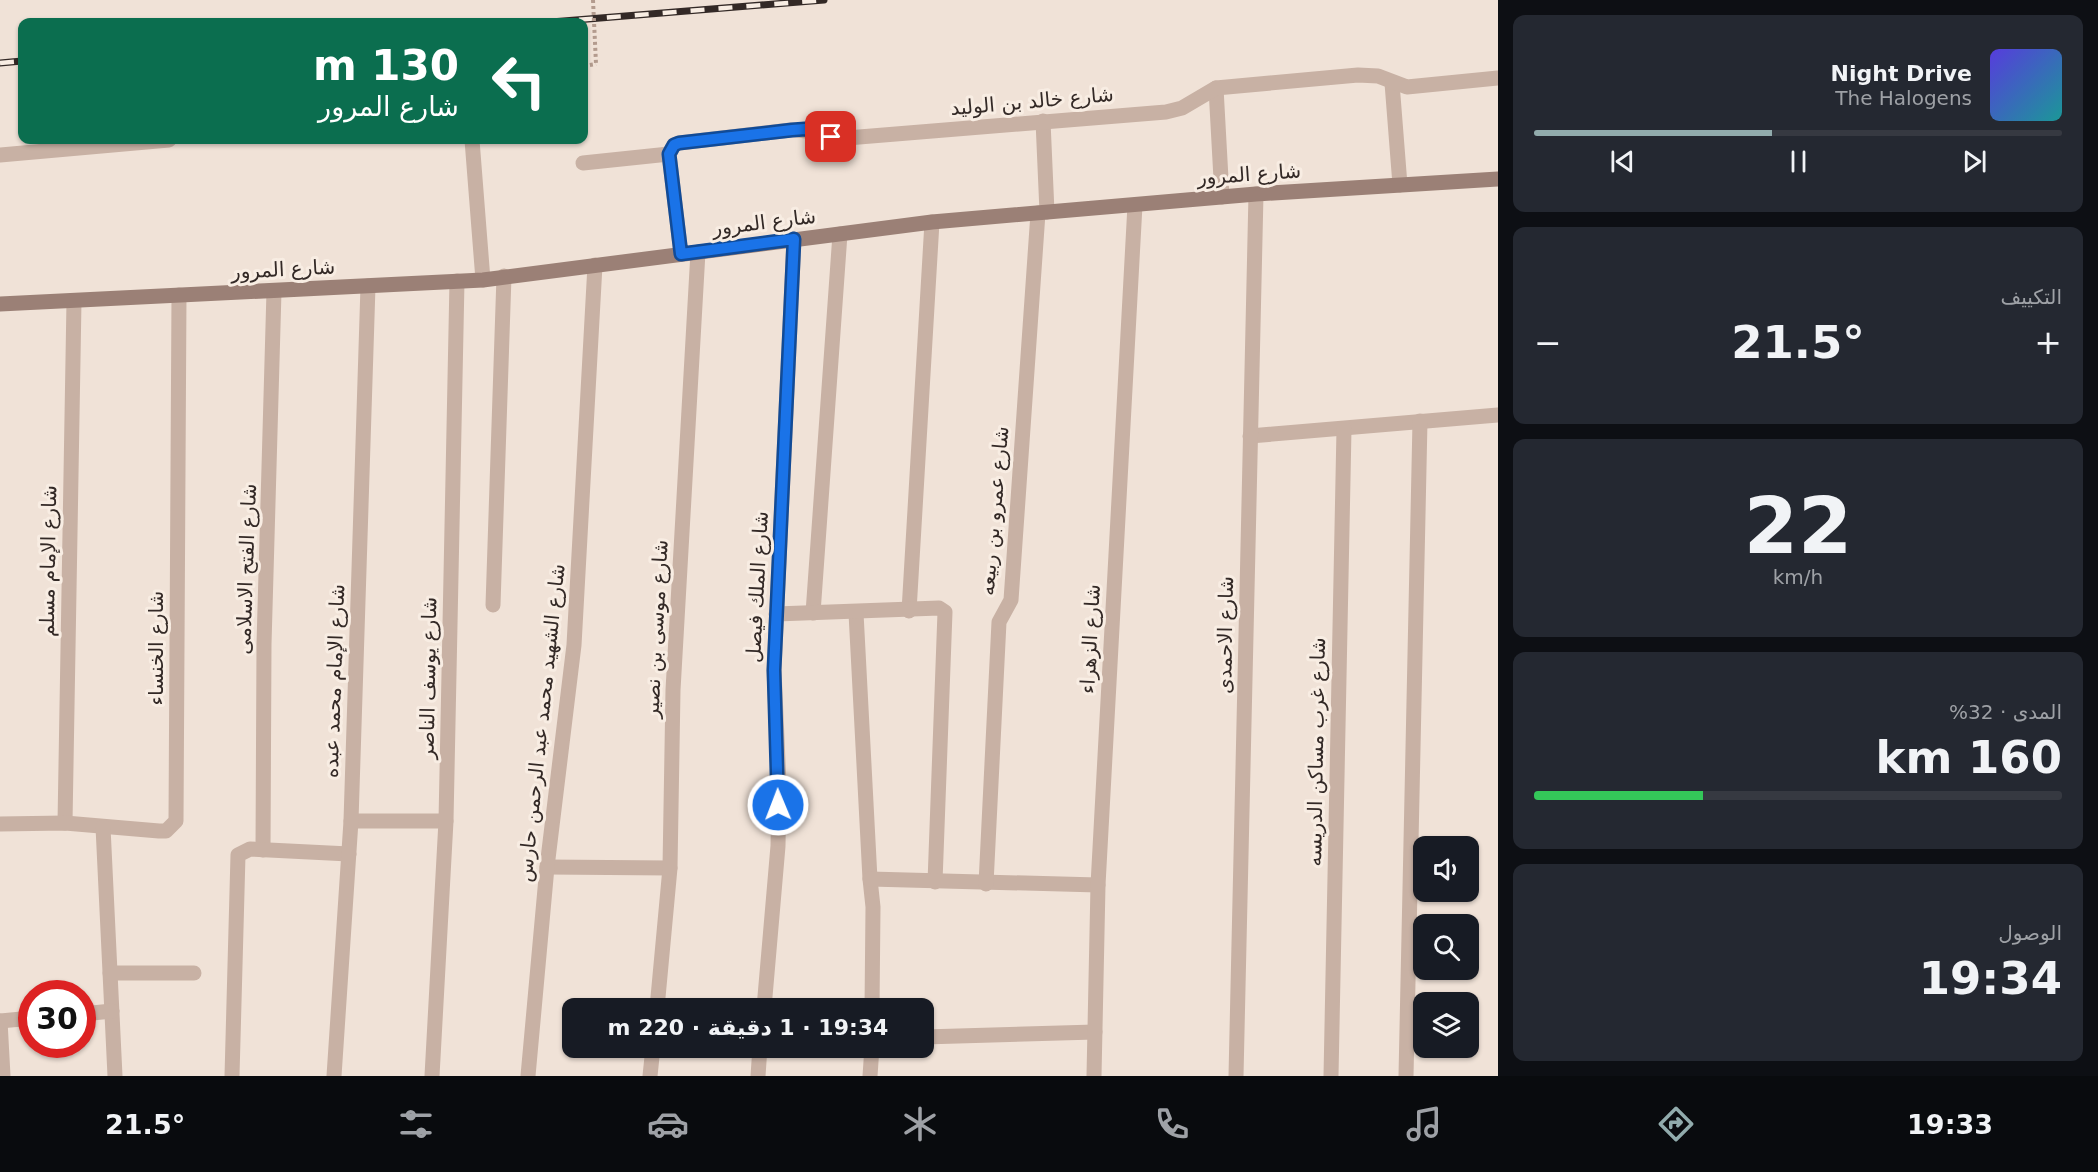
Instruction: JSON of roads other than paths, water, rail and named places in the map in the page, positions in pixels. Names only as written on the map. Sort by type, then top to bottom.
[{"type":"street","name":"شارع خالد بن الوليد","points":[[669,154],[674,145],[679,143],[792,130],[805,129],[831,137],[847,138],[1174,111],[1216,88],[1368,75],[1407,87],[1498,78]]},
{"type":"street","points":[[1392,83],[1400,185]]},
{"type":"street","points":[[1216,88],[1222,197]]},
{"type":"street","name":"شارع عمرو بن ربيعه","points":[[986,884],[999,622],[1011,600],[1043,212],[1043,121]]},
{"type":"street","points":[[0,155],[124,144]]},
{"type":"street","points":[[472,144],[483,280]]},
{"type":"street","points":[[583,163],[669,154],[681,254]]},
{"type":"street","name":"شارع المرور","points":[[0,304],[483,280],[932,222],[1256,194],[1498,179]]},
{"type":"street","name":"شارع الاحمدى","points":[[1236,1076],[1256,194]]},
{"type":"street","name":"شارع الزهراء","points":[[1094,1076],[1098,885],[1135,205]]},
{"type":"street","points":[[909,611],[932,222]]},
{"type":"street","points":[[813,613],[840,234]]},
{"type":"street","name":"شارع الملك فيصل","points":[[765,998],[778,846],[779,784],[774,670],[794,239]]},
{"type":"street","name":"شارع موسى بن نصير","points":[[658,998],[669,868],[673,690],[698,252]]},
{"type":"street","name":"شارع الشهيد محمد عبد الرحمن حارس","points":[[528,1076],[547,867],[574,645],[595,265]]},
{"type":"street","points":[[493,605],[504,276]]},
{"type":"street","name":"شارع يوسف الناصر","points":[[432,1076],[446,821],[457,281]]},
{"type":"street","name":"شارع الإمام محمد عبده","points":[[334,1076],[351,821],[368,286]]},
{"type":"street","name":"شارع الفتح الاسلامى","points":[[263,849],[264,644],[274,291]]},
{"type":"street","name":"شارع الخنساء","points":[[0,824],[65,823],[166,831],[176,821],[179,295]]},
{"type":"street","name":"شارع الإمام مسلم","points":[[65,823],[74,301]]},
{"type":"street","points":[[1250,436],[1498,415]]},
{"type":"street","points":[[1406,1076],[1420,421]]},
{"type":"street","name":"شارع غرب مساكن الدريسه","points":[[1331,1076],[1344,429]]},
{"type":"street","points":[[776,614],[856,613],[939,608],[944,610],[946,614],[935,882]]},
{"type":"street","points":[[856,613],[873,906],[872,998]]},
{"type":"street","points":[[351,821],[446,821]]},
{"type":"street","points":[[103,827],[115,1076]]},
{"type":"street","points":[[232,1076],[236,861],[243,850],[349,854]]},
{"type":"street","points":[[547,867],[669,868]]},
{"type":"street","points":[[870,879],[986,884],[1098,885]]},
{"type":"street","points":[[110,973],[194,973]]},
{"type":"street","points":[[96,1013],[112,1011]]},
{"type":"street","points":[[3,1076],[0,1021],[18,1019]]},
{"type":"street","points":[[934,1037],[1095,1032]]},
{"type":"street","points":[[650,1076],[652,1058]]},
{"type":"street","points":[[758,1076],[759,1058]]},
{"type":"street","points":[[870,1076],[871,1058]]},
{"type":"railway","points":[[588,19],[824,0]]},
{"type":"railway","points":[[0,63],[18,61]]}]
